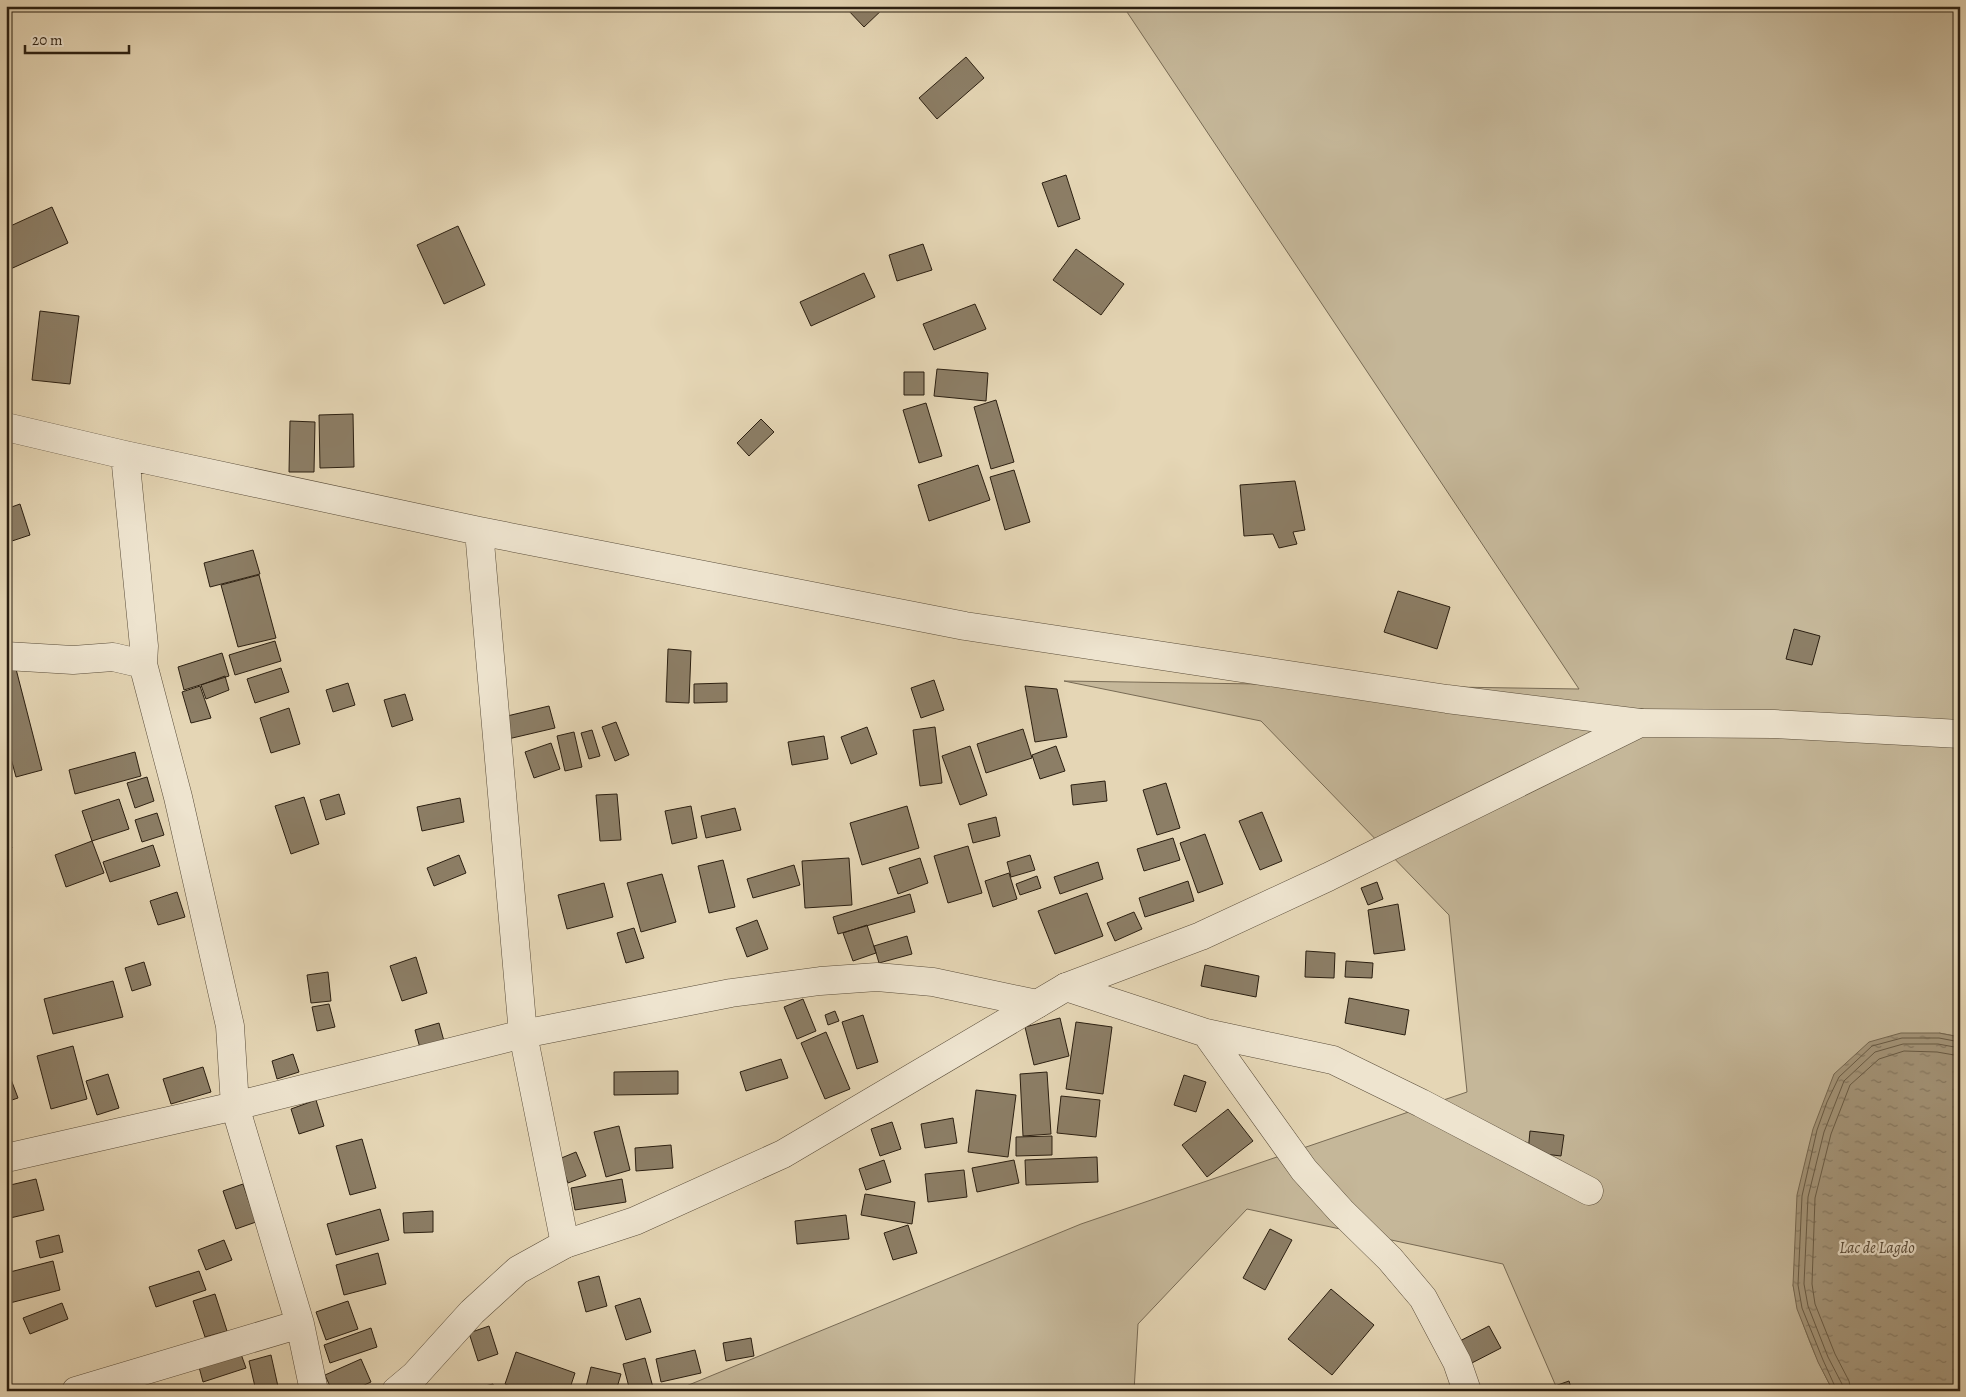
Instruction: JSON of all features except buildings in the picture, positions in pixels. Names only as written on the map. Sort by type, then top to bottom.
[{"type":"street","points":[[6,427],[125,455],[479,530],[965,626],[1447,699],[1640,723],[1774,724],[1960,734]]},
{"type":"street","points":[[125,455],[144,646],[143,664],[178,797],[230,1026],[235,1106],[300,1324],[314,1391]]},
{"type":"street","points":[[479,530],[523,1034],[565,1244]]},
{"type":"street","points":[[6,656],[73,660],[113,657],[143,664]]},
{"type":"street","points":[[396,1391],[415,1375],[472,1312],[518,1270],[565,1244],[635,1221],[783,1154],[1066,987],[1209,932],[1328,877],[1640,723]]},
{"type":"street","points":[[6,1158],[235,1106],[523,1034],[731,993],[820,981],[877,977],[933,982],[1037,1004]]},
{"type":"street","points":[[1066,987],[1206,1033],[1333,1060],[1421,1103],[1589,1191]]},
{"type":"street","points":[[1206,1033],[1304,1170],[1341,1211],[1390,1259],[1423,1298],[1457,1362],[1467,1391]]},
{"type":"street","points":[[76,1391],[300,1324]]},
{"type":"shaded area","points":[[1123,6],[1960,6],[1960,1037],[1939,1033],[1793,1285],[1809,1340],[1833,1391],[1558,1391],[1503,1264],[1247,1209],[1138,1324],[1134,1391],[674,1391],[1081,1224],[1467,1092],[1449,915],[1261,721],[1064,681],[1579,689]]},
{"type":"water","name":"Lac de Lagdo","points":[[1901,1033],[1939,1033],[1960,1037],[1960,1391],[1833,1391],[1818,1362],[1797,1309],[1793,1285],[1797,1195],[1813,1129],[1834,1074],[1869,1042]]}]
